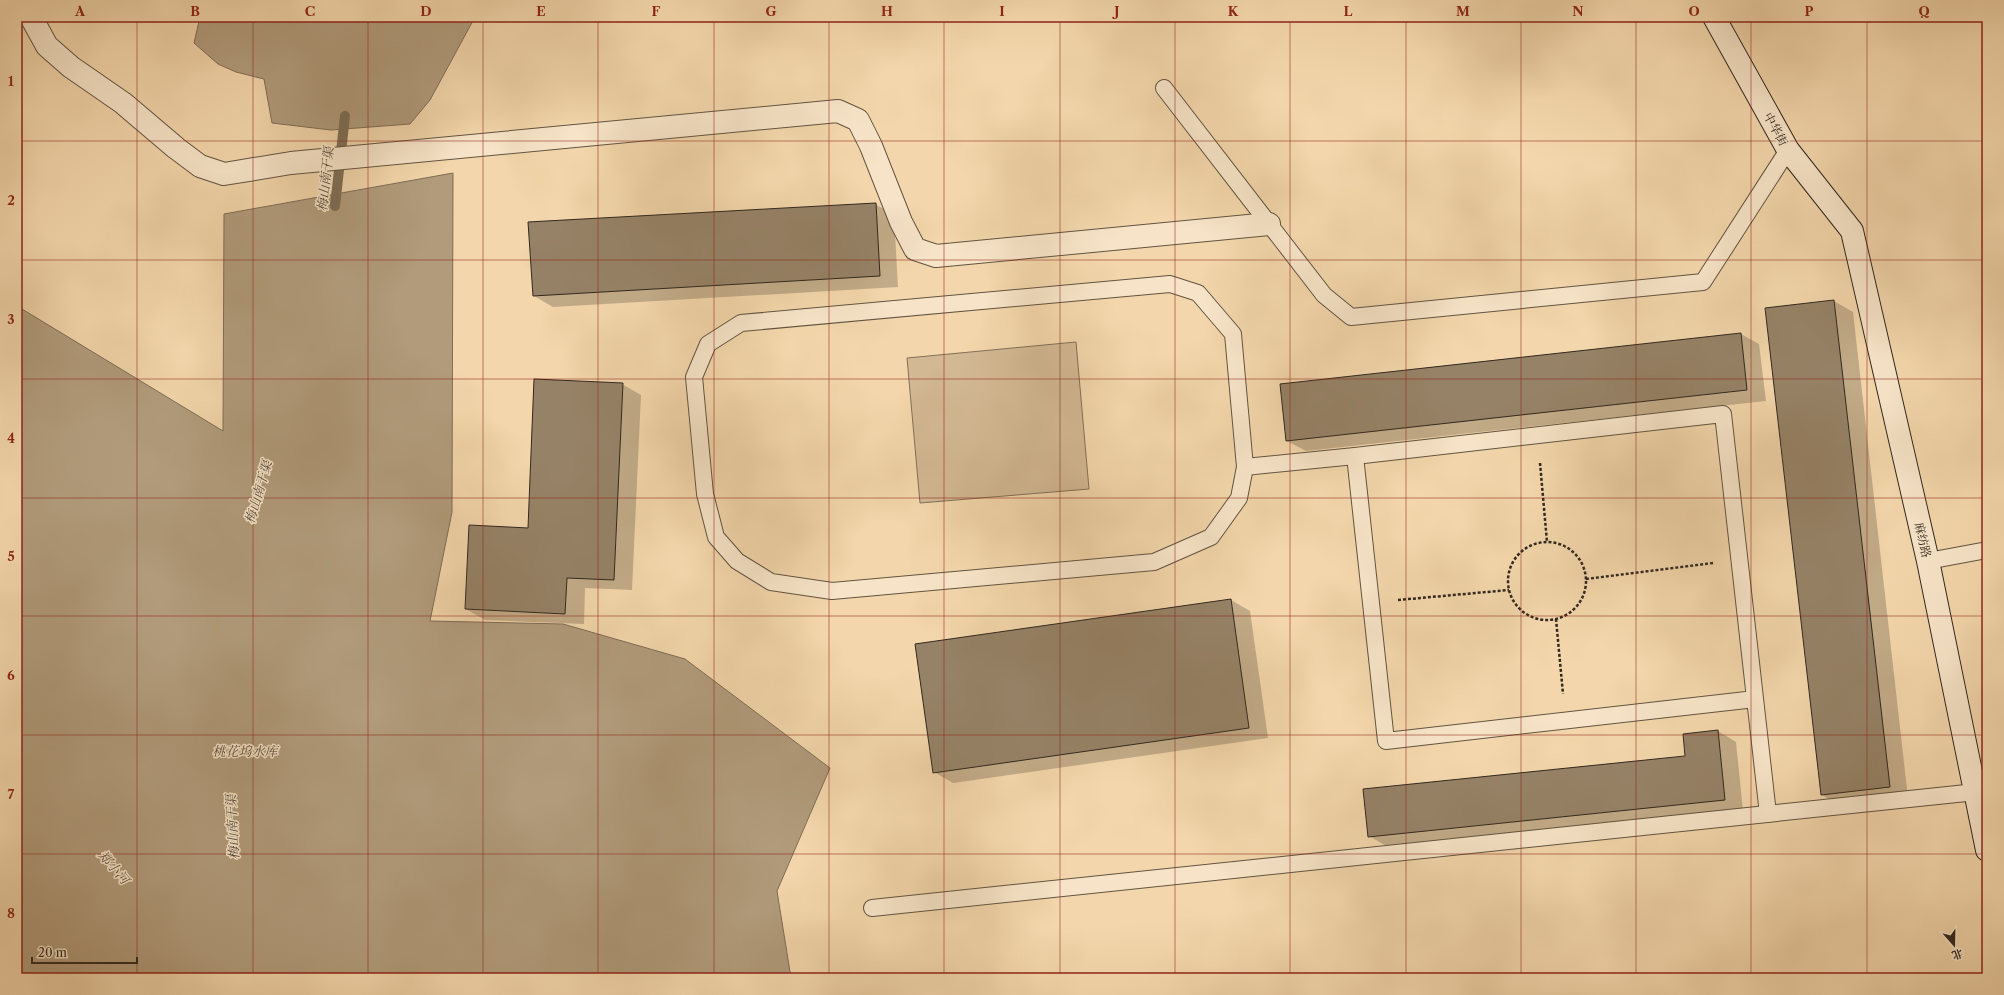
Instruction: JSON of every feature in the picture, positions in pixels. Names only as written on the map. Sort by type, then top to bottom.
[{"type":"street","points":[[30,17],[47,46],[71,67],[123,102],[176,148],[200,166],[224,174],[291,163],[838,111],[858,120],[871,146],[901,222],[915,249],[936,256],[1269,224]]},
{"type":"street","name":"中华街","points":[[1714,17],[1788,150],[1852,231]]},
{"type":"street","name":"麻纺路","points":[[1852,231],[1928,561],[1987,850]]},
{"type":"lane","points":[[1164,88],[1324,296],[1351,317],[1703,282],[1788,150]]},
{"type":"lane","points":[[1170,284],[1198,293],[1232,334],[1245,467],[1239,498],[1211,537],[1154,562],[832,592],[771,582],[737,561],[716,537],[705,494],[694,377],[708,344],[740,324],[1170,284]]},
{"type":"lane","points":[[1245,467],[1537,436],[1723,414],[1768,814]]},
{"type":"lane","points":[[1355,456],[1386,741],[1755,700]]},
{"type":"lane","points":[[1928,561],[1987,550]]},
{"type":"lane","points":[[872,908],[1976,792]]},
{"type":"path","points":[[1537,436],[1547,542]]},
{"type":"path","points":[[1547,542],[1562,544],[1574,552],[1583,564],[1586,579],[1584,593],[1578,605],[1568,614],[1556,619],[1541,620],[1526,614],[1515,604],[1509,590],[1508,572],[1516,556],[1530,545],[1547,542]]},
{"type":"path","points":[[1586,579],[1739,560]]},
{"type":"path","points":[[1371,603],[1509,590]]},
{"type":"path","points":[[1556,619],[1566,721]]},
{"type":"shaded area","points":[[1076,342],[1089,489],[920,503],[907,358]]},
{"type":"water","points":[[200,17],[475,17],[430,100],[410,124],[331,130],[272,123],[264,79],[236,72],[218,64],[194,43]]},
{"type":"water","name":"桃花坞水库","points":[[453,173],[452,512],[430,621],[563,624],[685,659],[830,768],[777,891],[791,978],[17,978],[17,306],[223,431],[224,214]]},
{"type":"building","points":[[876,203],[880,276],[533,296],[528,222]]},
{"type":"building","points":[[1834,300],[1890,787],[1821,795],[1765,308]]},
{"type":"building","points":[[1741,333],[1747,390],[1286,441],[1280,384]]},
{"type":"building","points":[[534,379],[623,383],[614,580],[567,578],[565,614],[465,609],[469,525],[528,528]]},
{"type":"building","points":[[1231,599],[1249,728],[933,773],[915,644]]},
{"type":"building","points":[[1718,730],[1725,800],[1368,837],[1363,789],[1685,756],[1683,734]]},
{"type":"waterway","name":"梅山南干渠","points":[[335,206],[345,116]]},
{"type":"water label","name":"郑小河","points":[[114,867]]}]
